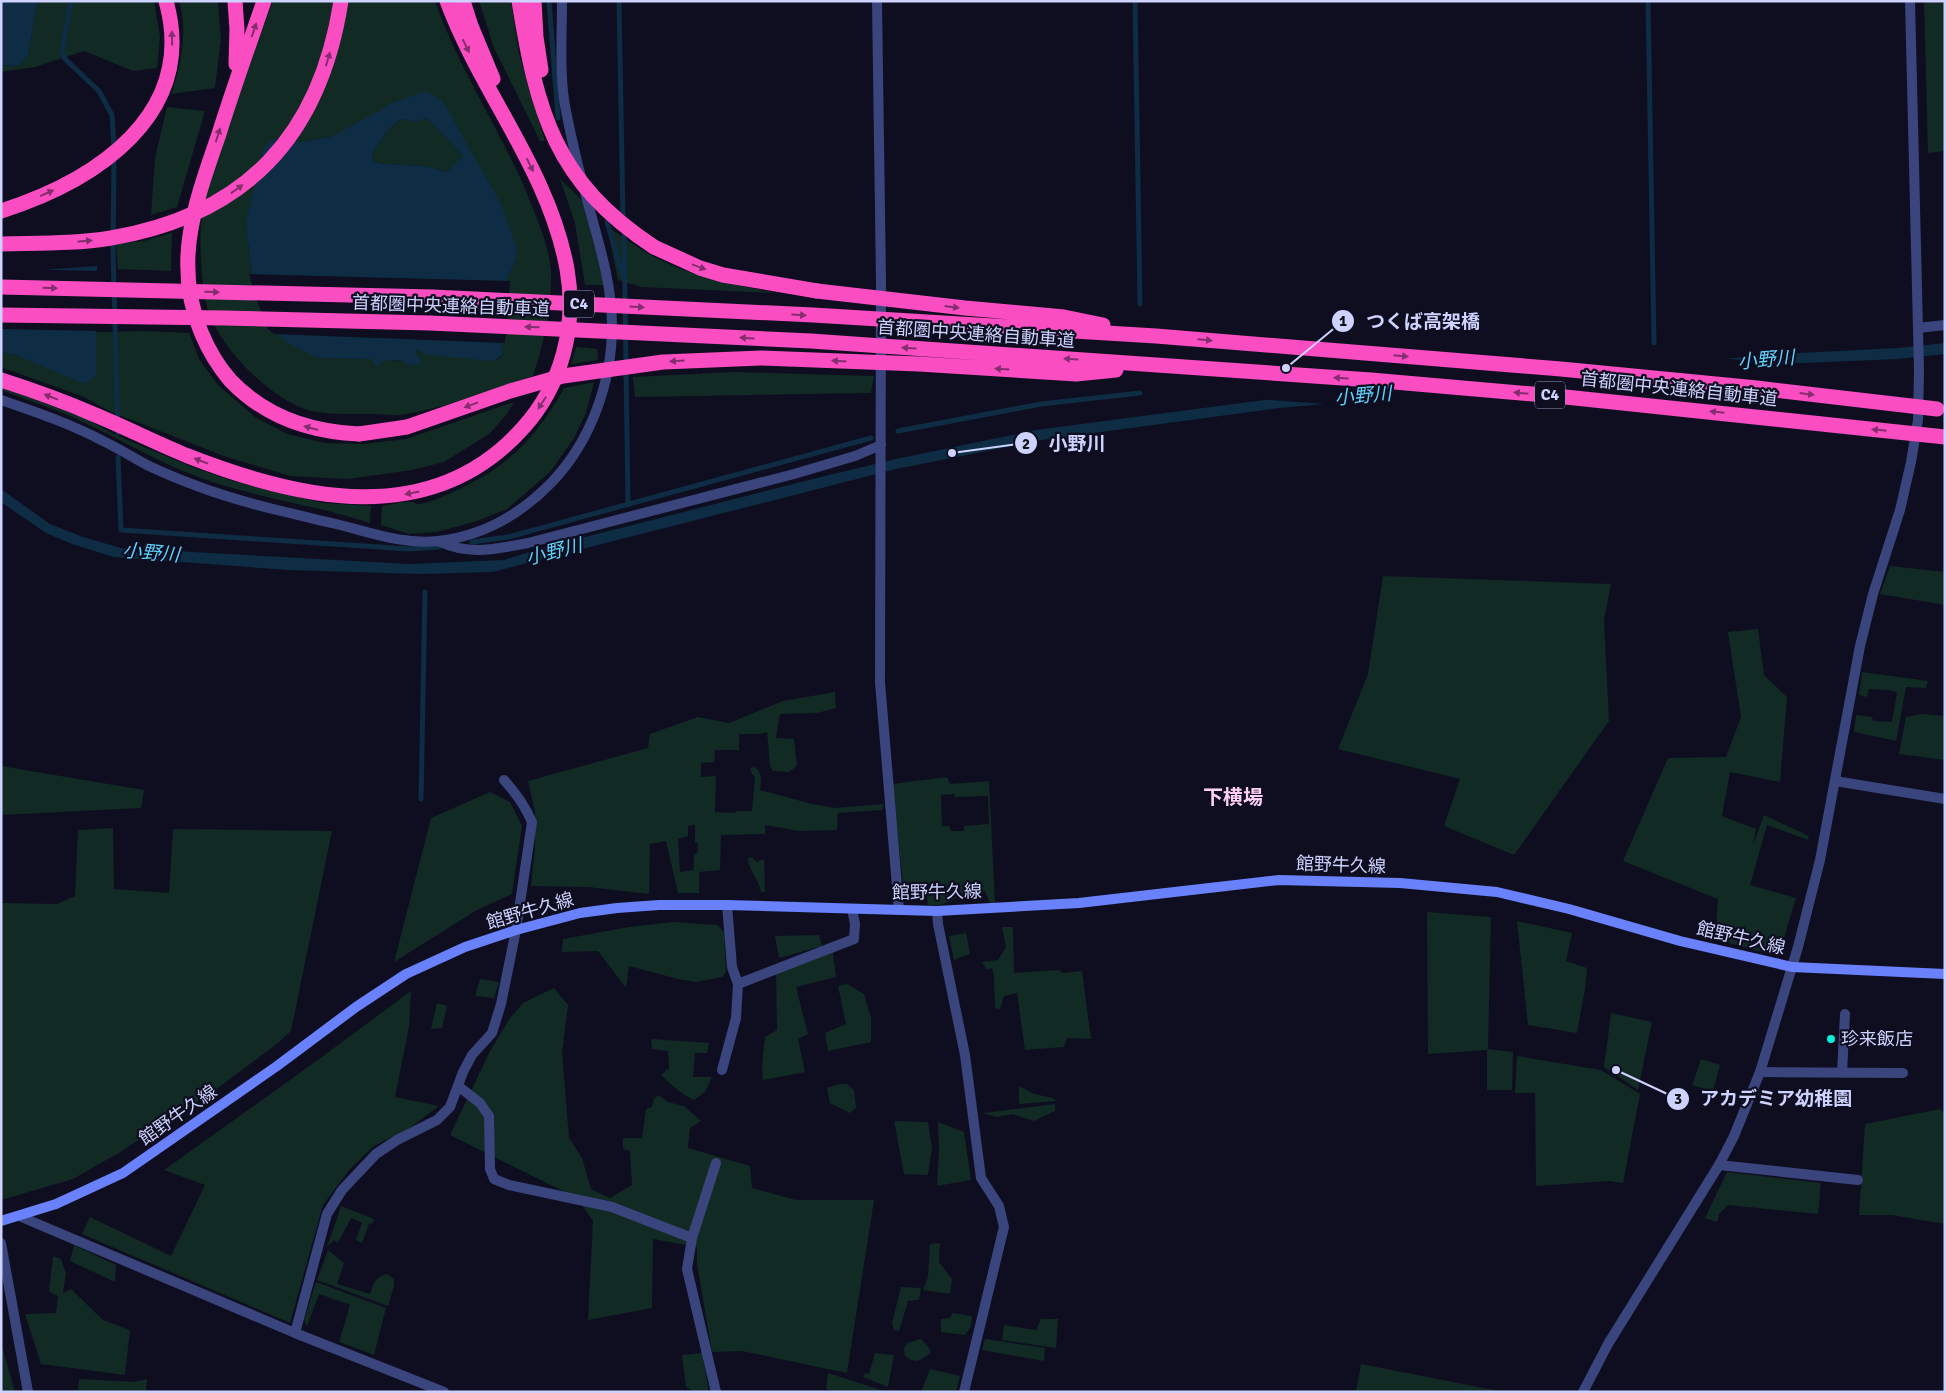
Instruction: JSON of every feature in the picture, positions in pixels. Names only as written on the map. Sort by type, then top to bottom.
[{"type":"highway","points":[[1,210],[46,194],[97,167],[116,153],[141,127],[152,111],[168,74],[172,34],[166,1]]},
{"type":"highway","points":[[227,110],[238,52],[235,1]]},
{"type":"highway","points":[[264,1],[194,207],[189,232],[187,277],[194,315],[213,356],[225,373],[255,403],[273,413],[305,426],[334,433],[359,434],[407,427],[510,391],[563,376],[663,362],[742,359],[829,360],[1076,374],[1155,366]]},
{"type":"highway","points":[[1,244],[76,242],[142,232],[197,214],[239,188],[274,156],[288,139],[313,99],[330,53],[341,1]]},
{"type":"highway","points":[[1,380],[92,413],[187,456],[284,486],[336,496],[404,495],[422,491],[447,483],[491,458],[511,441],[528,422],[546,395],[562,360],[570,318],[570,294],[566,267],[541,187],[508,122],[474,62],[447,1]]},
{"type":"highway","points":[[463,1],[484,59],[499,92],[508,122]]},
{"type":"highway","points":[[519,1],[535,86],[541,108],[557,147],[574,173],[594,198],[624,226],[654,247],[700,268],[757,282],[965,308],[1064,317],[1156,336]]},
{"type":"highway","points":[[534,1],[536,37],[543,82],[556,125],[566,146],[580,171],[597,193],[622,219],[654,247]]},
{"type":"highway","name":"首都圏中央連絡自動車道","points":[[1,287],[433,297],[823,316],[1156,336],[1571,370],[1757,388],[1942,409]]},
{"type":"highway","name":"首都圏中央連絡自動車道","points":[[1,315],[430,323],[821,342],[1371,380],[1556,396],[1945,437]]},
{"type":"main road","name":"館野牛久線","points":[[1,1221],[56,1204],[123,1173],[277,1066],[356,1007],[406,974],[465,947],[516,930],[580,913],[617,908],[659,905],[727,905],[937,910],[1079,903],[1279,880],[1446,886],[1498,892],[1569,909],[1680,941],[1792,967],[1945,974]]},
{"type":"street","points":[[1,400],[45,415],[102,440],[149,466],[200,487],[279,510],[403,541],[438,541],[479,532],[502,522],[523,509],[563,470],[579,448],[591,424],[608,374],[612,325],[609,285],[565,108],[562,1]]},
{"type":"street","points":[[877,1],[882,482],[880,682],[899,910]]},
{"type":"street","points":[[1583,1392],[1608,1344],[1719,1165],[1734,1136],[1760,1072],[1792,967],[1820,860],[1860,646],[1873,594],[1900,510],[1918,420],[1919,370],[1910,1]]},
{"type":"street","points":[[1918,333],[1945,325]]},
{"type":"street","points":[[438,541],[454,548],[484,551],[528,542],[794,474],[881,449]]},
{"type":"street","points":[[295,1333],[327,1214],[334,1202],[376,1154],[437,1120],[450,1107],[472,1055],[492,1032],[501,1004],[516,930],[532,822],[527,809],[517,794],[504,780]]},
{"type":"street","points":[[1836,781],[1945,799]]},
{"type":"street","points":[[722,1070],[736,1018],[738,984],[732,967],[727,905]]},
{"type":"street","points":[[738,984],[854,939],[855,924],[852,909]]},
{"type":"street","points":[[937,910],[940,935],[965,1055],[982,1178],[999,1206],[1004,1227],[964,1392]]},
{"type":"street","points":[[1842,1073],[1845,1014]]},
{"type":"street","points":[[1760,1072],[1903,1073]]},
{"type":"street","points":[[458,1086],[480,1103],[489,1116],[490,1169],[494,1179],[509,1185],[612,1207],[692,1238]]},
{"type":"street","points":[[716,1163],[692,1238],[687,1269],[716,1392]]},
{"type":"street","points":[[1719,1165],[1858,1180]]},
{"type":"street","points":[[19,1216],[295,1333],[444,1392]]},
{"type":"street","points":[[1,1243],[28,1392]]},
{"type":"green space","points":[[38,1],[154,1],[160,37],[157,68],[133,71],[84,51],[35,67],[1,72],[1,66],[20,65],[28,56]]},
{"type":"green space","points":[[179,1],[218,1],[221,39],[215,88],[171,94],[178,72],[182,48],[183,24]]},
{"type":"green space","points":[[273,1],[435,1],[457,54],[521,180],[547,247],[551,272],[549,312],[541,351],[533,376],[454,402],[406,414],[326,413],[311,411],[279,396],[248,370],[222,339],[207,307],[201,266],[201,224],[213,167],[231,111]],"holes":[[[442,100],[516,260],[508,278],[502,356],[494,361],[419,350],[415,352],[421,360],[409,365],[400,360],[382,361],[381,366],[373,359],[317,358],[260,303],[251,271],[246,223],[272,139],[303,142],[331,137]]]},
{"type":"green space","points":[[479,1],[511,1],[519,54],[545,141],[540,141],[494,48]]},
{"type":"green space","points":[[1924,1],[1945,1],[1945,151],[1928,153]]},
{"type":"green space","points":[[167,107],[205,111],[177,207],[151,215],[155,158]]},
{"type":"green space","points":[[426,118],[464,157],[447,172],[427,166],[384,164],[373,161],[372,154],[387,131],[401,119],[417,122]]},
{"type":"green space","points":[[560,179],[582,200],[605,285],[585,285],[575,223]]},
{"type":"green space","points":[[607,226],[641,249],[676,267],[718,280],[775,293],[641,287],[618,280]]},
{"type":"green space","points":[[172,233],[171,271],[118,269],[116,244],[144,241]]},
{"type":"green space","points":[[145,331],[189,333],[199,359],[218,385],[255,417],[287,434],[325,443],[363,444],[406,439],[514,402],[506,415],[489,434],[444,462],[412,470],[348,479],[290,476],[224,456],[111,412],[84,397],[1,367],[1,352],[96,376],[96,332]]},
{"type":"green space","points":[[576,347],[597,349],[598,360],[571,364]]},
{"type":"green space","points":[[734,372],[874,376],[871,393],[635,397],[633,377]]},
{"type":"green space","points":[[594,382],[586,413],[574,438],[551,471],[507,509],[477,521],[437,532],[409,534],[381,525],[382,506],[405,502],[417,504],[429,502],[474,482],[490,472],[519,449],[531,436],[543,422],[564,388]]},
{"type":"green space","points":[[1,387],[80,416],[120,437],[192,467],[236,482],[323,503],[371,506],[370,523],[224,486],[204,479],[158,459],[73,417],[1,390]]},
{"type":"green space","points":[[1890,566],[1945,572],[1945,605],[1880,594]]},
{"type":"green space","points":[[1383,576],[1611,584],[1604,620],[1609,721],[1514,855],[1444,826],[1460,779],[1338,749],[1368,674]]},
{"type":"green space","points":[[1758,629],[1764,675],[1787,697],[1780,782],[1730,772],[1722,816],[1756,829],[1753,845],[1764,815],[1809,836],[1808,840],[1767,825],[1750,885],[1796,898],[1781,948],[1765,953],[1715,939],[1718,899],[1623,861],[1668,758],[1726,757],[1741,717],[1728,632]]},
{"type":"green space","points":[[1862,672],[1928,681],[1926,688],[1906,687],[1896,741],[1854,732],[1856,715],[1872,717],[1873,721],[1892,722],[1897,692],[1869,689],[1867,697],[1859,695]]},
{"type":"green space","points":[[835,692],[836,708],[817,713],[780,714],[776,738],[794,739],[797,766],[789,772],[773,771],[770,766],[767,732],[739,734],[739,750],[715,750],[714,762],[701,763],[701,777],[716,776],[715,812],[736,813],[736,811],[752,811],[755,776],[750,768],[755,767],[760,775],[760,790],[835,808],[884,804],[882,810],[838,813],[837,830],[799,831],[765,825],[765,834],[721,835],[720,870],[699,872],[699,893],[678,893],[666,841],[650,844],[649,894],[588,887],[531,886],[535,847],[535,812],[528,781],[648,748],[650,734],[698,717],[729,723],[783,701]],"holes":[[[695,825],[695,842],[698,843],[698,852],[694,855],[694,870],[680,872],[678,839],[688,836],[688,826]]]},
{"type":"green space","points":[[1921,714],[1945,716],[1945,760],[1899,754],[1906,717]]},
{"type":"green space","points":[[1,766],[144,790],[141,808],[1,815]]},
{"type":"green space","points":[[947,777],[950,784],[989,781],[995,903],[990,904],[985,891],[977,889],[941,905],[928,905],[926,892],[904,892],[892,784]],"holes":[[[954,794],[955,797],[988,796],[989,824],[964,826],[964,831],[951,831],[949,826],[942,826],[941,795]]]},
{"type":"green space","points":[[490,792],[510,802],[522,826],[512,894],[477,910],[394,962],[431,818]]},
{"type":"green space","points":[[113,828],[114,889],[169,893],[173,829],[332,831],[291,1031],[278,1043],[215,1090],[122,1151],[73,1179],[1,1200],[1,903],[57,904],[75,896],[78,830]]},
{"type":"green space","points":[[752,857],[757,862],[764,859],[765,892],[761,892],[748,862],[748,858]]},
{"type":"green space","points":[[1427,912],[1491,917],[1488,1049],[1513,1052],[1512,1090],[1487,1090],[1487,1050],[1428,1054]]},
{"type":"green space","points":[[1517,921],[1572,933],[1566,961],[1587,968],[1577,1033],[1528,1025]]},
{"type":"green space","points":[[673,922],[718,925],[724,933],[726,971],[723,977],[696,982],[629,966],[626,988],[598,951],[562,952],[563,939],[629,927]]},
{"type":"green space","points":[[1002,927],[1013,927],[1014,973],[1059,970],[1062,973],[1082,971],[1091,1039],[1067,1038],[1064,1047],[1025,1050],[1017,993],[1004,996],[1000,1009],[995,1008],[992,968],[987,970],[982,962],[998,960],[1006,947]]},
{"type":"green space","points":[[966,933],[970,954],[954,960],[949,936]]},
{"type":"green space","points":[[819,935],[822,946],[779,958],[775,936]]},
{"type":"green space","points":[[833,952],[836,977],[796,987],[808,1034],[798,1039],[805,1072],[763,1080],[762,1066],[765,1037],[777,1030],[776,973]]},
{"type":"green space","points":[[480,979],[499,982],[494,998],[475,996]]},
{"type":"green space","points":[[847,984],[864,994],[871,1017],[871,1042],[828,1051],[825,1033],[846,1024],[838,986]]},
{"type":"green space","points":[[554,988],[568,1005],[562,1053],[569,1138],[582,1158],[591,1189],[610,1198],[632,1185],[630,1151],[623,1149],[623,1138],[642,1138],[646,1109],[652,1107],[654,1099],[658,1095],[668,1102],[684,1106],[701,1121],[690,1128],[688,1148],[750,1166],[752,1188],[796,1200],[874,1200],[847,1373],[742,1351],[712,1352],[697,1264],[697,1247],[653,1239],[652,1308],[588,1320],[593,1221],[577,1198],[450,1135],[490,1051],[510,1018],[523,1003]]},
{"type":"green space","points":[[411,991],[409,1027],[395,1097],[439,1106],[407,1130],[374,1146],[350,1169],[323,1205],[290,1323],[82,1234],[90,1217],[171,1256],[205,1185],[164,1170]]},
{"type":"green space","points":[[437,1003],[447,1006],[442,1028],[431,1029]]},
{"type":"green space","points":[[1611,1013],[1652,1022],[1638,1090],[1604,1067]]},
{"type":"green space","points":[[651,1039],[709,1043],[707,1053],[695,1053],[693,1077],[712,1077],[705,1092],[694,1100],[672,1086],[661,1075],[669,1068],[668,1051],[652,1049]]},
{"type":"green space","points":[[1517,1056],[1601,1070],[1640,1094],[1623,1183],[1609,1181],[1536,1186],[1535,1093],[1515,1093]]},
{"type":"green space","points":[[1701,1059],[1720,1065],[1713,1091],[1692,1085]]},
{"type":"green space","points":[[839,1084],[847,1084],[854,1090],[856,1108],[850,1113],[830,1103],[827,1088]]},
{"type":"green space","points":[[1019,1086],[1034,1094],[1053,1098],[1056,1101],[1019,1104]]},
{"type":"green space","points":[[1055,1104],[1055,1111],[1034,1121],[1012,1114],[997,1117],[983,1113]]},
{"type":"green space","points":[[1940,1109],[1945,1114],[1945,1224],[1892,1215],[1859,1215],[1865,1124]]},
{"type":"green space","points":[[894,1121],[928,1122],[932,1148],[928,1175],[904,1174]]},
{"type":"green space","points":[[938,1122],[964,1132],[971,1180],[937,1186]]},
{"type":"green space","points":[[1727,1172],[1821,1183],[1818,1214],[1728,1205],[1719,1214],[1717,1222],[1705,1218]]},
{"type":"green space","points":[[341,1206],[374,1219],[373,1223],[369,1224],[362,1243],[356,1240],[362,1223],[351,1218],[338,1243],[334,1240],[327,1247]]},
{"type":"green space","points":[[940,1243],[939,1262],[952,1279],[950,1294],[923,1290],[928,1277],[930,1244]]},
{"type":"green space","points":[[74,1245],[116,1265],[115,1282],[70,1261]]},
{"type":"green space","points":[[328,1250],[344,1263],[337,1284],[370,1294],[374,1284],[380,1277],[387,1274],[394,1279],[394,1286],[388,1306],[317,1280]]},
{"type":"green space","points":[[53,1256],[61,1259],[66,1273],[63,1293],[71,1289],[103,1320],[130,1330],[125,1375],[41,1364],[25,1314],[56,1313],[58,1296],[49,1292]]},
{"type":"green space","points":[[316,1282],[386,1308],[374,1355],[339,1342],[350,1305],[319,1294],[307,1326],[304,1320]]},
{"type":"green space","points":[[901,1287],[921,1288],[919,1300],[908,1301],[899,1331],[894,1330],[892,1323]]},
{"type":"green space","points":[[953,1313],[972,1316],[971,1327],[965,1335],[941,1332],[941,1319],[950,1318]]},
{"type":"green space","points":[[1041,1319],[1058,1319],[1056,1348],[1002,1340],[1004,1325],[1036,1330]]},
{"type":"green space","points":[[921,1339],[931,1352],[924,1358],[915,1361],[905,1356],[904,1349],[907,1343]]},
{"type":"green space","points":[[985,1339],[1045,1348],[1044,1361],[982,1350]]},
{"type":"green space","points":[[1,1343],[15,1392],[1,1392]]},
{"type":"green space","points":[[702,1353],[709,1392],[696,1392],[686,1387],[682,1355]]},
{"type":"green space","points":[[875,1353],[894,1355],[888,1387],[863,1377],[865,1373],[869,1374]]},
{"type":"green space","points":[[1361,1364],[1504,1392],[1356,1392]]},
{"type":"green space","points":[[930,1369],[960,1376],[956,1392],[921,1392]]},
{"type":"green space","points":[[828,1373],[887,1392],[840,1392],[826,1389]]},
{"type":"green space","points":[[79,1379],[133,1382],[147,1379],[146,1392],[78,1392]]},
{"type":"water","points":[[1,1],[38,1],[28,56],[20,65],[1,66]]},
{"type":"water","points":[[425,91],[442,100],[501,204],[517,248],[516,260],[508,278],[502,355],[494,361],[426,355],[419,350],[415,352],[421,360],[421,365],[409,365],[400,360],[382,361],[381,366],[375,365],[372,359],[317,358],[288,343],[271,328],[260,303],[251,271],[246,223],[263,149],[272,139],[303,142],[331,137],[395,102]],"holes":[[[426,118],[463,156],[447,172],[427,166],[384,164],[373,161],[372,154],[387,131],[401,119],[417,122]]]},
{"type":"water","points":[[97,266],[96,376],[85,384],[18,356],[1,352],[1,273]]},
{"type":"water","points":[[1945,343],[1945,354],[1897,359],[1779,364],[1279,408],[1042,440],[896,469],[492,572],[420,574],[289,570],[113,557],[72,544],[46,533],[1,502],[1,489],[50,524],[83,537],[121,548],[409,564],[504,560],[542,548],[817,478],[896,459],[1036,430],[1279,398],[1780,354],[1898,348]]},
{"type":"pier","points":[[1,270],[99,271],[99,331],[1,329]]},
{"type":"pier","points":[[249,274],[510,281],[505,343],[274,334],[268,329]]},
{"type":"pier","points":[[1714,357],[1796,366],[1339,405],[1257,399]]},
{"type":"waterway","points":[[71,1],[62,51],[65,59],[99,91],[112,115],[114,149]]},
{"type":"waterway","points":[[549,1],[558,118]]},
{"type":"waterway","points":[[619,1],[623,219]]},
{"type":"waterway","points":[[1135,1],[1140,304]]},
{"type":"waterway","points":[[1648,1],[1654,343]]},
{"type":"waterway","points":[[114,157],[113,251],[118,433]]},
{"type":"waterway","points":[[607,222],[623,276]]},
{"type":"waterway","points":[[624,228],[628,505]]},
{"type":"waterway","points":[[898,431],[1041,404],[1140,393]]},
{"type":"waterway","points":[[472,542],[508,537],[871,438]]},
{"type":"waterway","points":[[118,457],[121,530],[409,549],[439,547]]},
{"type":"waterway","points":[[421,799],[425,592]]},
{"type":"place","name":"つくば高架橋","points":[[1286,368]]},
{"type":"place","name":"小野川","points":[[952,453]]},
{"type":"place","name":"珍来飯店","points":[[1831,1039]]},
{"type":"place","name":"アカデミア幼稚園","points":[[1616,1070]]},
{"type":"district","name":"下横場","points":[[1233,797]]}]
